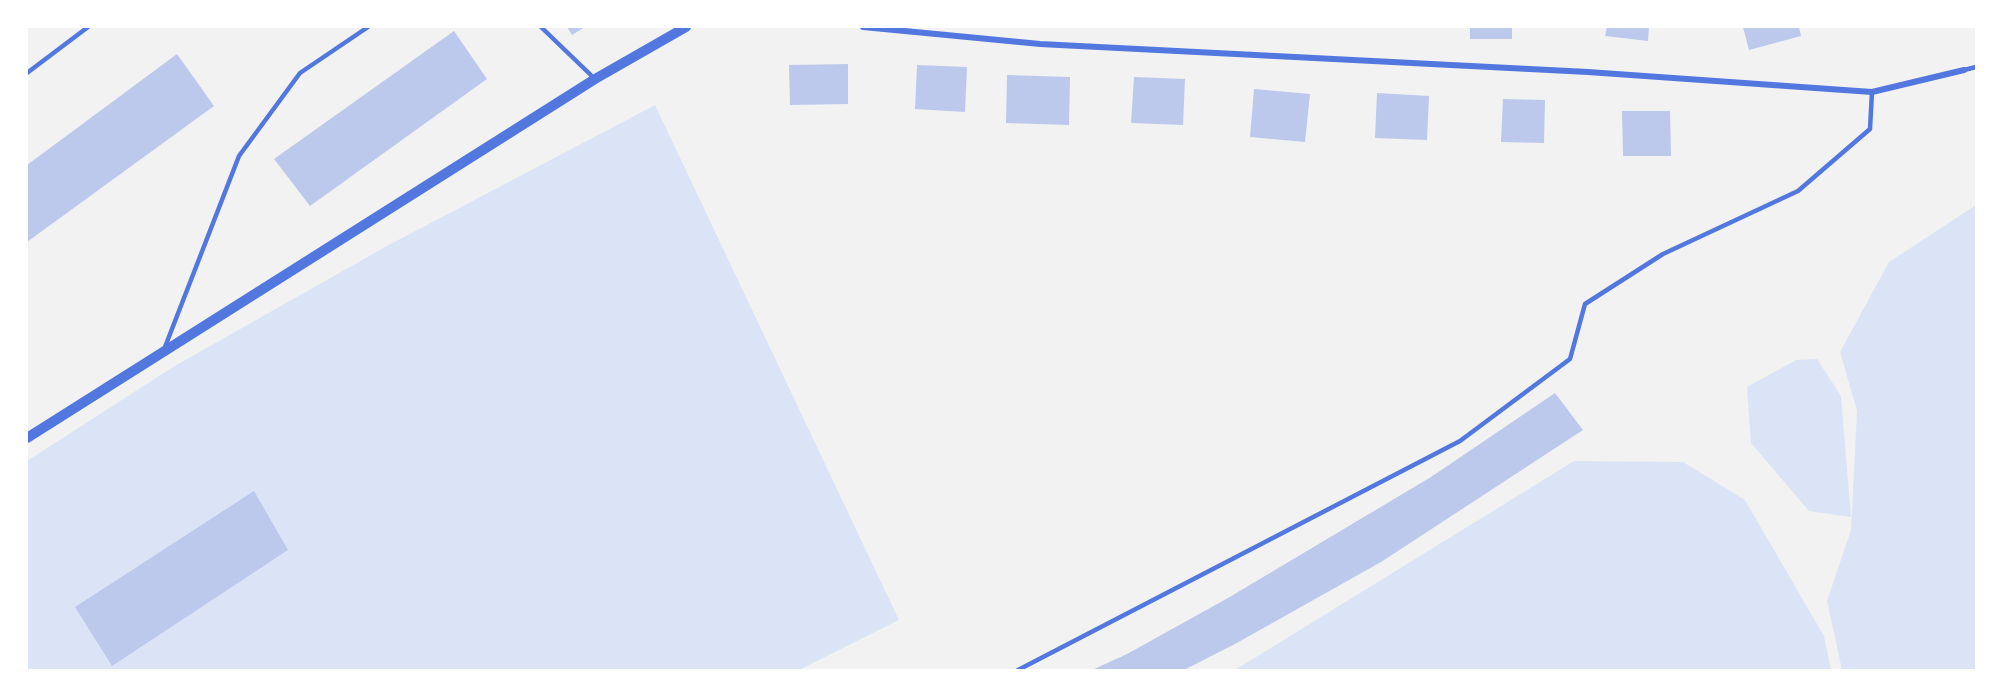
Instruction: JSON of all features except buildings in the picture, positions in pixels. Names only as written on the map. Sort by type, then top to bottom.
[{"type":"street","points":[[27,438],[595,80],[686,27]]},
{"type":"street","points":[[863,27],[1040,44],[1588,72],[1872,92],[1964,70]]},
{"type":"lane","points":[[27,73],[87,27]]},
{"type":"lane","points":[[163,352],[240,156],[300,73],[368,27]]},
{"type":"lane","points":[[541,27],[595,80]]},
{"type":"lane","points":[[1964,70],[1976,67]]},
{"type":"lane","points":[[1018,670],[1460,441],[1570,358],[1585,304],[1663,254],[1798,191],[1870,129],[1872,92]]},
{"type":"shaded area","points":[[655,105],[899,620],[799,670],[27,670],[27,461],[173,367],[385,247]]},
{"type":"shaded area","points":[[1976,205],[1976,670],[1842,670],[1827,601],[1851,530],[1857,411],[1840,352],[1889,262]]},
{"type":"shaded area","points":[[1817,359],[1841,396],[1851,517],[1809,511],[1751,443],[1747,387],[1796,360]]},
{"type":"shaded area","points":[[1574,461],[1683,462],[1745,500],[1824,636],[1831,670],[1235,670]]}]
